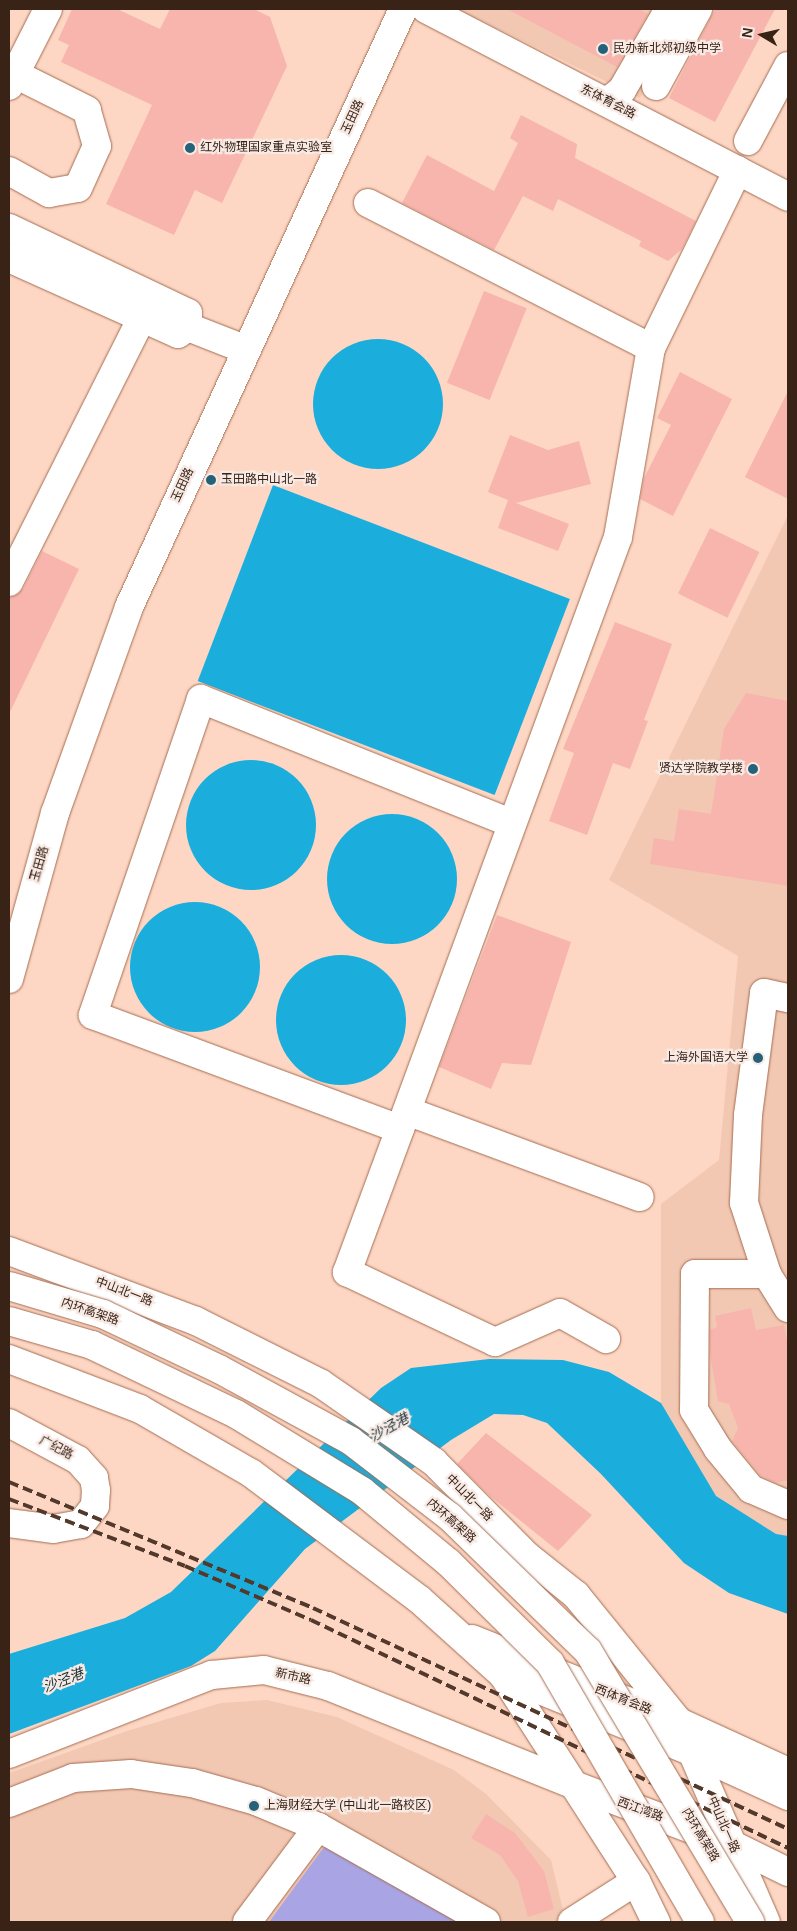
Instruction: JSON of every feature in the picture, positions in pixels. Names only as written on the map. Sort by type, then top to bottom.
[{"type":"main road","points":[[9,171],[49,192],[78,188],[97,146],[87,110],[12,80],[48,9]]},
{"type":"main road","name":"玉田路","points":[[9,979],[55,812],[109,658],[149,558],[244,349],[403,9]]},
{"type":"main road","name":"东体育会路","points":[[426,9],[788,197]]},
{"type":"main road","points":[[608,102],[622,90],[669,9]]},
{"type":"main road","points":[[656,86],[698,9]]},
{"type":"main road","points":[[748,141],[788,66]]},
{"type":"main road","points":[[606,1339],[560,1314],[495,1342],[348,1272],[511,822],[618,537],[650,348],[738,170]]},
{"type":"main road","points":[[368,203],[650,348]]},
{"type":"main road","points":[[9,228],[188,313],[188,326]]},
{"type":"main road","points":[[9,258],[178,334],[188,326]]},
{"type":"main road","points":[[9,582],[142,318]]},
{"type":"main road","points":[[188,326],[244,349]]},
{"type":"main road","points":[[511,822],[201,699],[93,1015],[640,1197]]},
{"type":"main road","points":[[788,998],[764,994],[748,1115],[744,1204],[767,1274],[788,1308]]},
{"type":"main road","name":"中山北一路","points":[[9,1251],[196,1321],[320,1383],[434,1462],[527,1556],[576,1595],[679,1722],[766,1922]]},
{"type":"main road","points":[[767,1274],[695,1274],[694,1410],[718,1449],[751,1490],[788,1505]]},
{"type":"main road","name":"内环高架路","points":[[9,1286],[103,1314],[219,1368],[350,1440],[450,1517],[588,1651],[750,1922]]},
{"type":"main road","points":[[9,1321],[92,1346],[236,1414],[362,1491],[449,1563],[550,1663],[700,1922]]},
{"type":"main road","points":[[9,1359],[140,1409],[251,1473],[368,1558],[456,1632],[503,1675],[636,1880],[656,1922]]},
{"type":"main road","name":"广纪路","points":[[9,1423],[78,1460],[94,1478],[96,1490],[95,1506],[81,1524],[54,1529],[9,1524]]},
{"type":"main road","name":"西体育会路","points":[[456,1632],[679,1722],[788,1772]]},
{"type":"main road","name":"新市路","points":[[9,1754],[212,1675],[264,1670],[328,1686],[574,1785]]},
{"type":"main road","name":"西体育会路","points":[[503,1675],[690,1751],[788,1796]]},
{"type":"main road","points":[[9,1803],[73,1778],[131,1774],[192,1783],[256,1801],[318,1826],[486,1922]]},
{"type":"main road","name":"西江湾路","points":[[574,1785],[732,1844],[788,1872]]},
{"type":"main road","points":[[247,1922],[318,1826]]},
{"type":"main road","points":[[572,1922],[636,1880]]},
{"type":"shaded area","name":"民办新北郊初级中学","points":[[457,9],[687,9],[640,98]]},
{"type":"shaded area","name":"上海外国语大学","points":[[788,515],[788,1614],[729,1593],[684,1563],[601,1474],[661,1403],[661,1204],[719,1160],[738,956],[609,880]]},
{"type":"shaded area","name":"上海财经大学 (中山北一路校区)","points":[[267,1700],[337,1717],[454,1770],[486,1794],[551,1860],[566,1922],[9,1922],[9,1773],[127,1731],[221,1703]]},
{"type":"shaded area","points":[[327,1843],[465,1922],[269,1922]]},
{"type":"water","points":[[378,339],[391,340],[403,344],[424,358],[438,379],[442,391],[442,417],[438,429],[424,450],[403,464],[391,468],[378,469],[365,468],[353,464],[332,450],[318,429],[314,417],[313,404],[314,391],[318,379],[332,358],[353,344],[365,340]]},
{"type":"water","points":[[273,485],[570,599],[495,795],[198,681]]},
{"type":"water","points":[[251,760],[264,761],[276,765],[297,779],[311,800],[315,812],[315,838],[311,850],[297,871],[276,885],[264,889],[251,890],[238,889],[226,885],[205,871],[191,850],[187,838],[186,825],[187,812],[191,800],[205,779],[226,765],[238,761]]},
{"type":"water","points":[[392,814],[405,815],[417,819],[438,833],[452,854],[456,866],[456,892],[452,904],[438,925],[417,939],[405,943],[392,944],[379,943],[367,939],[346,925],[332,904],[328,892],[327,879],[328,866],[332,854],[346,833],[367,819],[379,815]]},
{"type":"water","points":[[195,902],[208,903],[220,907],[241,921],[255,942],[259,954],[259,980],[255,992],[241,1013],[220,1027],[208,1031],[195,1032],[182,1031],[170,1027],[149,1013],[135,992],[131,980],[130,967],[131,954],[135,942],[149,921],[170,907],[182,903]]},
{"type":"water","points":[[341,955],[354,956],[366,960],[387,974],[401,995],[405,1007],[405,1033],[401,1045],[387,1066],[366,1080],[354,1084],[341,1085],[328,1084],[316,1080],[295,1066],[281,1045],[277,1033],[276,1020],[277,1007],[281,995],[295,974],[316,960],[328,956]]},
{"type":"water","name":"沙泾港","points":[[489,1359],[563,1360],[609,1372],[661,1403],[716,1496],[776,1534],[788,1536],[788,1614],[729,1593],[684,1563],[601,1474],[547,1423],[523,1415],[494,1414],[451,1440],[305,1549],[215,1651],[191,1666],[9,1734],[9,1654],[125,1618],[171,1592],[381,1388],[411,1368]]},
{"type":"building","name":"红外物理国家重点实验室","points":[[72,9],[117,9],[160,29],[170,9],[254,9],[270,17],[287,66],[222,203],[195,190],[174,235],[106,204],[152,105],[61,62],[69,45],[58,40]]},
{"type":"building","points":[[507,9],[639,9],[648,14],[617,67]]},
{"type":"building","points":[[715,9],[775,9],[715,122],[669,98]]},
{"type":"building","points":[[521,115],[577,144],[575,158],[696,221],[682,249],[668,261],[639,246],[641,241],[558,199],[553,211],[523,196],[494,250],[402,203],[427,155],[494,191],[518,143],[510,138]]},
{"type":"building","points":[[484,291],[527,308],[490,400],[447,383]]},
{"type":"building","points":[[680,372],[732,399],[673,516],[640,499],[644,478],[671,425],[657,418]]},
{"type":"building","points":[[788,391],[788,499],[745,477]]},
{"type":"building","points":[[510,435],[548,450],[579,441],[591,484],[516,503],[569,524],[558,551],[498,528],[508,500],[488,492]]},
{"type":"building","points":[[710,528],[759,552],[727,618],[678,594]]},
{"type":"building","points":[[42,551],[79,569],[9,714],[9,597],[23,589]]},
{"type":"building","points":[[615,622],[672,644],[644,720],[648,721],[630,769],[613,763],[587,835],[549,821],[574,753],[563,749]]},
{"type":"building","name":"贤达学院教学楼","points":[[746,693],[788,701],[788,886],[650,864],[654,838],[674,841],[679,809],[711,814],[724,729]]},
{"type":"building","points":[[497,915],[571,942],[531,1065],[502,1063],[491,1089],[439,1067]]},
{"type":"building","points":[[751,1308],[756,1330],[784,1325],[788,1346],[788,1480],[776,1483],[761,1476],[732,1441],[738,1428],[729,1404],[718,1401],[710,1353],[710,1330],[717,1327],[715,1316]]},
{"type":"building","points":[[486,1433],[592,1515],[558,1551],[491,1497],[457,1464]]},
{"type":"building","points":[[486,1814],[515,1833],[544,1871],[554,1909],[528,1917],[518,1881],[500,1855],[471,1838]]},
{"type":"railway","points":[[9,1482],[313,1608],[788,1829]]},
{"type":"railway","points":[[9,1499],[185,1566],[311,1620],[788,1848]]},
{"type":"place","name":"民办新北郊初级中学","points":[[603,49]]},
{"type":"place","name":"红外物理国家重点实验室","points":[[190,148]]},
{"type":"place","name":"玉田路中山北一路","points":[[211,480]]},
{"type":"place","name":"贤达学院教学楼","points":[[753,769]]},
{"type":"place","name":"上海外国语大学","points":[[758,1058]]},
{"type":"place","name":"上海财经大学 (中山北一路校区)","points":[[254,1806]]}]
